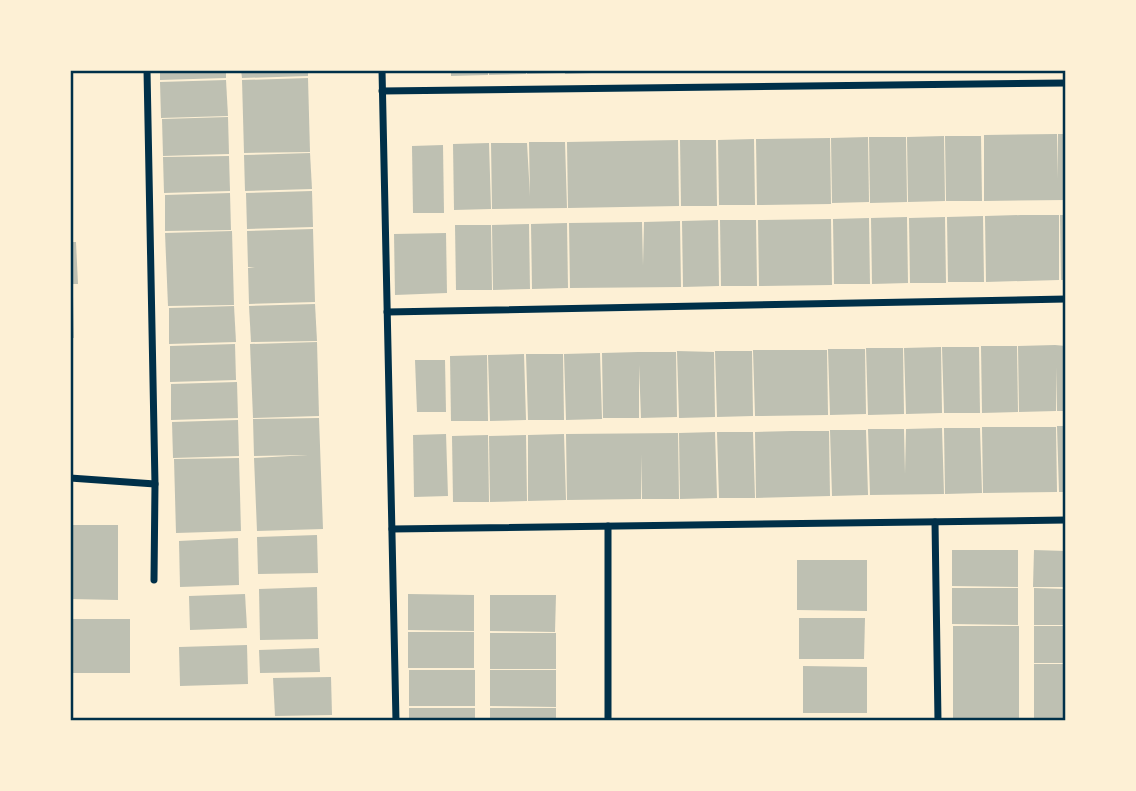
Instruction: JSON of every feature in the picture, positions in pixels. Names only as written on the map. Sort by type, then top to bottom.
[{"type":"street","points":[[147,70],[155,484],[154,580]]},
{"type":"street","points":[[382,70],[396,721]]},
{"type":"street","points":[[383,91],[1066,83]]},
{"type":"street","points":[[387,312],[1066,299]]},
{"type":"street","points":[[70,478],[155,484]]},
{"type":"street","points":[[392,529],[1066,520]]},
{"type":"street","points":[[935,522],[938,721]]},
{"type":"street","points":[[608,526],[608,721]]},
{"type":"building","points":[[160,70],[226,70],[226,78],[160,80]]},
{"type":"building","points":[[241,70],[308,70],[308,76],[242,78]]},
{"type":"building","points":[[451,70],[488,70],[488,75],[451,76]]},
{"type":"building","points":[[489,70],[526,70],[526,74],[489,75]]},
{"type":"building","points":[[527,70],[564,70],[564,73],[527,74]]},
{"type":"building","points":[[565,70],[619,70],[619,72],[565,74]]},
{"type":"building","points":[[308,78],[310,152],[244,153],[242,80]]},
{"type":"building","points":[[226,80],[228,116],[161,118],[160,82]]},
{"type":"building","points":[[228,117],[229,154],[163,156],[162,119]]},
{"type":"building","points":[[1057,134],[1058,179],[1058,134],[1066,134],[1066,200],[984,201],[984,135]]},
{"type":"building","points":[[944,136],[945,201],[908,202],[907,137]]},
{"type":"building","points":[[945,136],[981,136],[982,201],[946,201]]},
{"type":"building","points":[[868,137],[869,202],[832,203],[831,138]]},
{"type":"building","points":[[869,137],[906,137],[907,202],[870,203]]},
{"type":"building","points":[[830,138],[831,204],[757,205],[756,139]]},
{"type":"building","points":[[754,139],[755,205],[719,205],[718,140]]},
{"type":"building","points":[[678,140],[679,206],[568,208],[567,142]]},
{"type":"building","points":[[680,140],[716,140],[717,206],[681,206]]},
{"type":"building","points":[[529,142],[565,142],[567,208],[492,209],[491,143],[527,143],[530,196]]},
{"type":"building","points":[[489,143],[491,209],[454,210],[453,144]]},
{"type":"building","points":[[443,145],[444,213],[413,213],[412,146]]},
{"type":"building","points":[[310,153],[312,189],[245,191],[244,155]]},
{"type":"building","points":[[229,156],[230,191],[164,193],[163,157]]},
{"type":"building","points":[[312,191],[313,227],[247,229],[246,193]]},
{"type":"building","points":[[230,193],[231,230],[165,231],[165,195]]},
{"type":"building","points":[[1059,215],[1059,280],[986,282],[985,216]]},
{"type":"building","points":[[1060,215],[1066,215],[1066,280],[1061,280]]},
{"type":"building","points":[[983,216],[984,282],[948,282],[947,217]]},
{"type":"building","points":[[907,217],[908,283],[872,284],[871,218]]},
{"type":"building","points":[[945,217],[946,283],[910,283],[909,218]]},
{"type":"building","points":[[869,218],[870,284],[834,284],[833,219]]},
{"type":"building","points":[[831,219],[832,285],[759,286],[758,220]]},
{"type":"building","points":[[718,220],[719,286],[683,287],[682,221]]},
{"type":"building","points":[[720,220],[756,220],[757,286],[721,286]]},
{"type":"building","points":[[680,221],[681,287],[570,288],[569,223],[642,222],[643,266],[644,222]]},
{"type":"building","points":[[567,223],[568,288],[532,289],[531,224]]},
{"type":"building","points":[[529,224],[530,289],[493,290],[492,225]]},
{"type":"building","points":[[455,225],[491,225],[492,290],[456,290]]},
{"type":"building","points":[[313,229],[315,302],[249,304],[248,268],[255,267],[248,267],[247,231]]},
{"type":"building","points":[[232,231],[234,305],[168,306],[165,233]]},
{"type":"building","points":[[446,233],[447,293],[395,295],[394,234]]},
{"type":"building","points":[[70,242],[76,242],[78,284],[70,284]]},
{"type":"building","points":[[70,296],[73,296],[74,338],[70,338]]},
{"type":"building","points":[[315,304],[317,341],[251,342],[249,306]]},
{"type":"building","points":[[234,306],[236,342],[169,344],[169,308]]},
{"type":"building","points":[[317,342],[319,416],[253,418],[250,344]]},
{"type":"building","points":[[235,344],[236,380],[170,382],[170,346]]},
{"type":"building","points":[[981,346],[1017,346],[1018,412],[982,413]]},
{"type":"building","points":[[1018,346],[1066,346],[1066,411],[1057,411],[1056,367],[1056,411],[1019,412]]},
{"type":"building","points":[[941,347],[942,413],[906,414],[904,348]]},
{"type":"building","points":[[942,347],[979,347],[980,413],[944,413]]},
{"type":"building","points":[[866,348],[903,348],[904,414],[868,415]]},
{"type":"building","points":[[828,349],[865,349],[866,414],[830,415]]},
{"type":"building","points":[[753,350],[827,350],[828,415],[755,416]]},
{"type":"building","points":[[677,351],[714,352],[715,417],[679,418]]},
{"type":"building","points":[[715,351],[752,351],[753,416],[717,417]]},
{"type":"building","points":[[676,352],[677,417],[641,418],[639,365],[639,418],[603,418],[602,353]]},
{"type":"building","points":[[600,353],[602,419],[566,420],[564,354]]},
{"type":"building","points":[[524,354],[526,420],[490,421],[488,355]]},
{"type":"building","points":[[526,354],[563,354],[564,420],[528,420]]},
{"type":"building","points":[[487,355],[488,421],[451,421],[450,356]]},
{"type":"building","points":[[415,360],[445,360],[446,412],[417,412]]},
{"type":"building","points":[[237,382],[238,418],[171,420],[171,384]]},
{"type":"building","points":[[319,418],[323,529],[257,531],[254,458],[308,455],[254,456],[253,419]]},
{"type":"building","points":[[238,420],[239,456],[173,458],[172,422]]},
{"type":"building","points":[[1057,426],[1066,426],[1066,492],[1059,492]]},
{"type":"building","points":[[982,427],[1056,427],[1057,492],[983,493]]},
{"type":"building","points":[[942,428],[944,494],[870,495],[868,429],[904,429],[905,474],[906,429]]},
{"type":"building","points":[[944,428],[980,428],[982,493],[945,494]]},
{"type":"building","points":[[830,430],[866,430],[868,495],[832,496]]},
{"type":"building","points":[[829,431],[830,496],[756,498],[755,432]]},
{"type":"building","points":[[715,432],[717,498],[680,499],[679,433]]},
{"type":"building","points":[[717,432],[753,432],[755,498],[719,498]]},
{"type":"building","points":[[678,433],[679,499],[642,499],[641,454],[641,499],[567,500],[566,434]]},
{"type":"building","points":[[446,434],[448,496],[414,497],[413,435]]},
{"type":"building","points":[[564,434],[566,500],[528,501],[528,435]]},
{"type":"building","points":[[488,435],[489,502],[453,502],[452,436]]},
{"type":"building","points":[[526,435],[527,501],[490,502],[489,436]]},
{"type":"building","points":[[239,458],[241,531],[176,533],[174,459]]},
{"type":"building","points":[[70,525],[118,525],[118,600],[70,599]]},
{"type":"building","points":[[317,535],[318,573],[258,574],[257,537]]},
{"type":"building","points":[[238,538],[239,585],[180,587],[179,541]]},
{"type":"building","points":[[952,550],[1018,550],[1018,587],[952,586]]},
{"type":"building","points":[[1034,550],[1066,551],[1066,587],[1033,587]]},
{"type":"building","points":[[797,560],[867,560],[867,611],[797,610]]},
{"type":"building","points":[[317,587],[318,639],[260,640],[259,589]]},
{"type":"building","points":[[952,588],[1018,588],[1018,625],[952,624]]},
{"type":"building","points":[[1034,588],[1066,589],[1066,625],[1034,625]]},
{"type":"building","points":[[245,594],[247,628],[190,630],[189,596]]},
{"type":"building","points":[[408,594],[474,595],[474,631],[408,630]]},
{"type":"building","points":[[490,595],[556,595],[555,632],[490,631]]},
{"type":"building","points":[[799,618],[865,618],[864,659],[799,659]]},
{"type":"building","points":[[71,619],[130,619],[130,673],[71,673]]},
{"type":"building","points":[[953,626],[1019,626],[1019,721],[953,721]]},
{"type":"building","points":[[1034,626],[1066,626],[1066,663],[1034,663]]},
{"type":"building","points":[[408,632],[474,632],[474,668],[408,668]]},
{"type":"building","points":[[490,633],[556,633],[556,669],[490,669]]},
{"type":"building","points":[[247,645],[248,684],[180,686],[179,647]]},
{"type":"building","points":[[319,648],[320,672],[260,673],[259,650]]},
{"type":"building","points":[[1034,664],[1066,664],[1066,721],[1034,721]]},
{"type":"building","points":[[803,666],[867,667],[867,713],[803,713]]},
{"type":"building","points":[[409,670],[475,670],[475,706],[409,706]]},
{"type":"building","points":[[490,670],[556,670],[556,707],[490,706]]},
{"type":"building","points":[[331,677],[332,715],[275,716],[273,678]]},
{"type":"building","points":[[409,708],[475,708],[475,721],[409,721]]},
{"type":"building","points":[[490,708],[556,708],[556,721],[490,721]]}]
